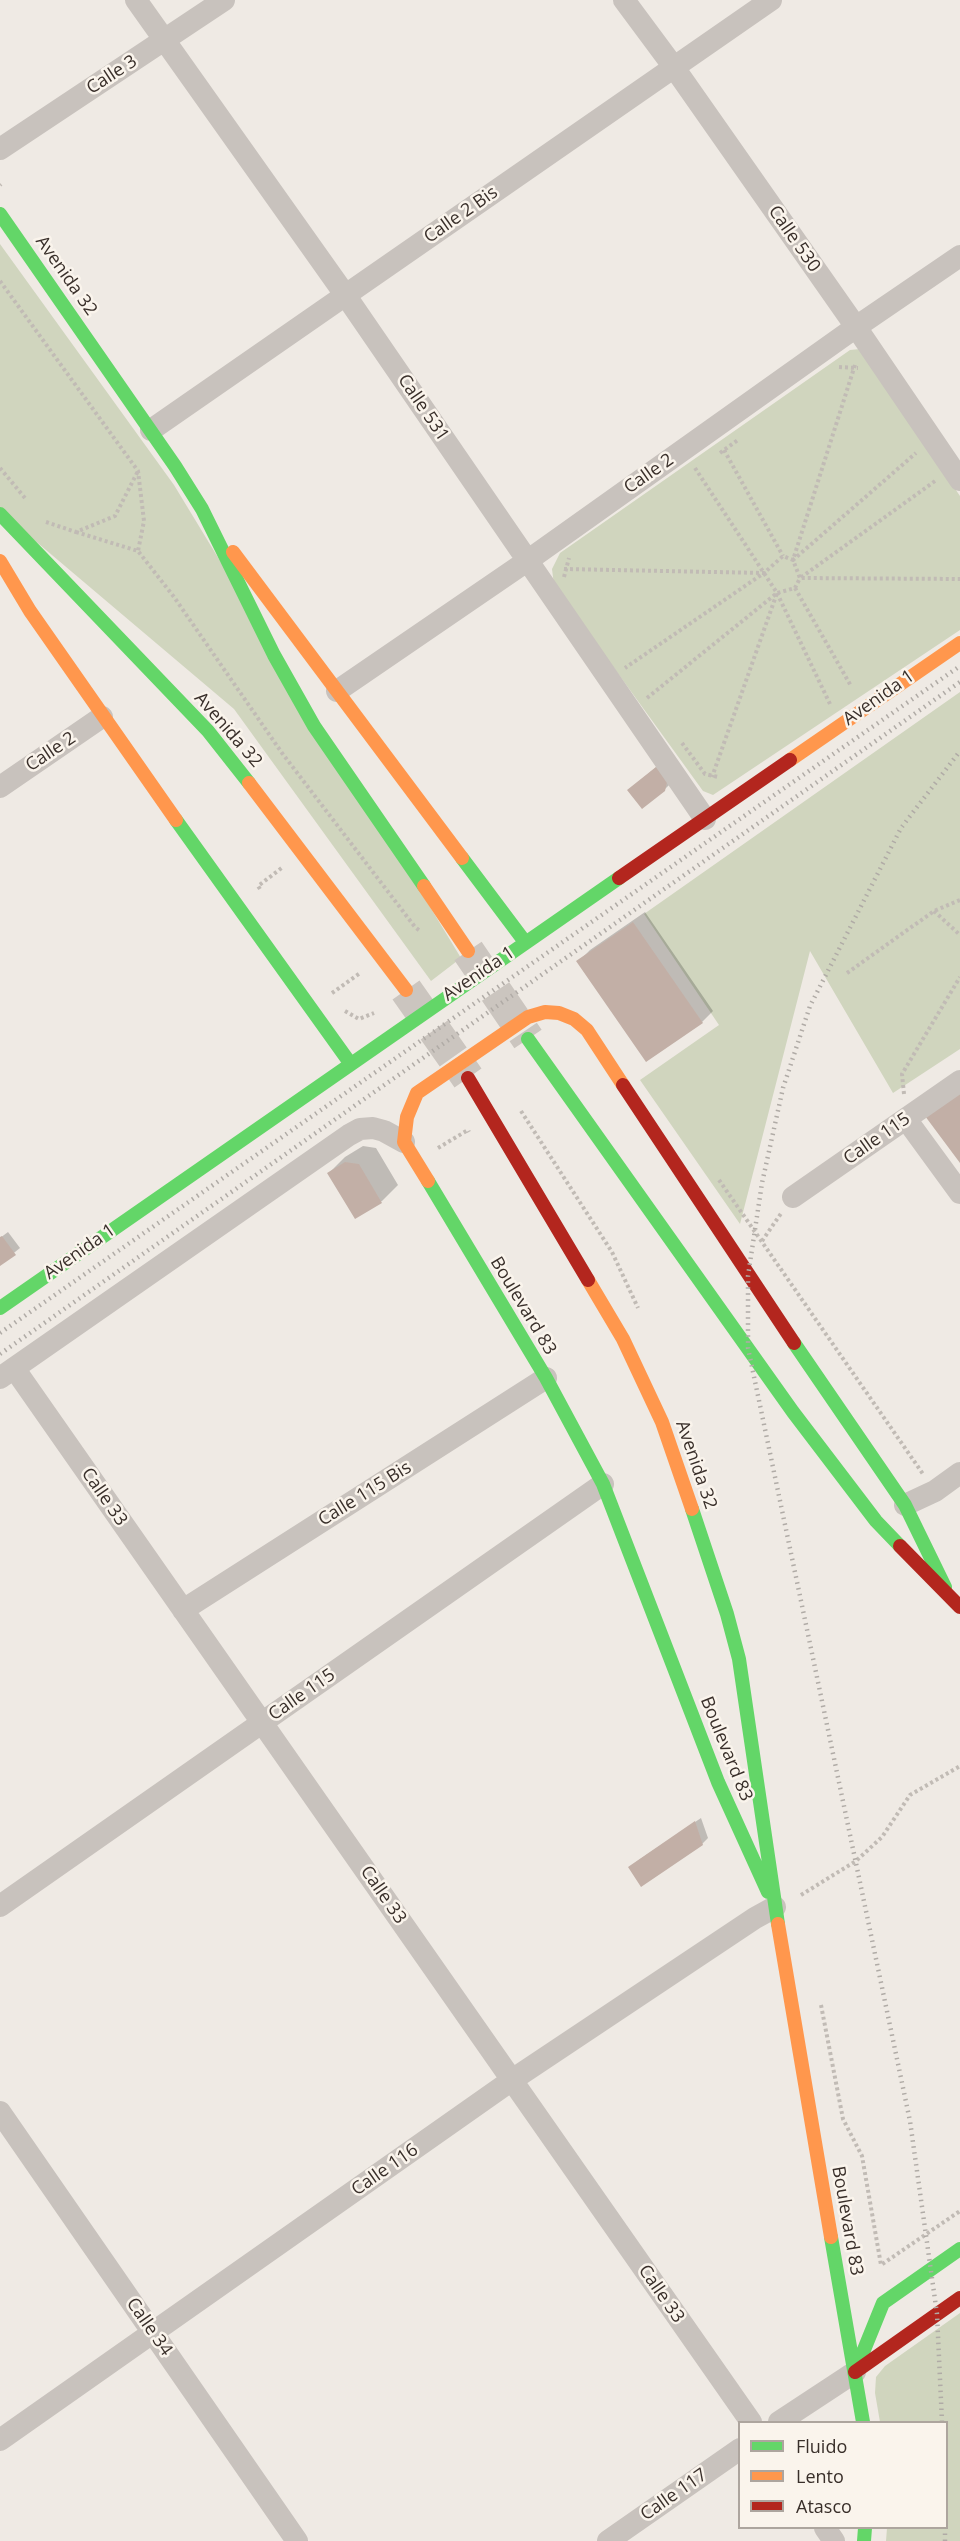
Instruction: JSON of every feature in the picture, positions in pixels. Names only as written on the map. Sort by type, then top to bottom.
[{"type":"main road","name":"Avenida 32","points":[[0,214],[151,430],[202,509],[525,942]]},
{"type":"main road","name":"Avenida 32","points":[[202,509],[274,656],[314,726],[468,951]]},
{"type":"main road","name":"Avenida 32","points":[[0,514],[208,731],[275,815],[406,990]]},
{"type":"main road","points":[[0,561],[30,611],[102,717],[350,1063]]},
{"type":"main road","name":"Avenida 1","points":[[0,1308],[960,642]]},
{"type":"main road","points":[[404,1142],[411,1105],[425,1086],[528,1017],[544,1012],[559,1013],[574,1019],[587,1030],[748,1276],[905,1505],[950,1596]]},
{"type":"main road","points":[[528,1039],[793,1412],[846,1482],[876,1521],[960,1607]]},
{"type":"main road","name":"Avenida 32","points":[[468,1078],[623,1340],[662,1422],[711,1564],[739,1659],[775,1907]]},
{"type":"main road","name":"Boulevard 83","points":[[404,1142],[546,1378],[603,1484],[718,1782],[775,1907],[863,2421]]},
{"type":"main road","points":[[855,2372],[883,2303],[960,2249]]},
{"type":"main road","points":[[855,2372],[960,2298]]},
{"type":"street","name":"Calle 531","points":[[136,0],[346,296],[705,819]]},
{"type":"street","name":"Calle 3","points":[[0,149],[224,0]]},
{"type":"street","name":"Calle 530","points":[[624,0],[856,327],[951,478]]},
{"type":"street","name":"Calle 2 Bis","points":[[151,430],[771,0]]},
{"type":"street","name":"Calle 2","points":[[337,691],[527,561],[856,327],[960,256]]},
{"type":"street","name":"Calle 2","points":[[0,787],[102,717]]},
{"type":"street","name":"Calle 115","points":[[793,1197],[960,1081]]},
{"type":"street","points":[[906,1119],[960,1193]]},
{"type":"street","points":[[7,1373],[349,1135],[360,1129],[373,1128],[404,1142]]},
{"type":"street","name":"Calle 33","points":[[7,1373],[183,1610],[751,2421]]},
{"type":"street","name":"Calle 115 Bis","points":[[183,1610],[546,1378]]},
{"type":"street","points":[[905,1505],[935,1491],[960,1473]]},
{"type":"street","name":"Calle 115","points":[[0,1906],[603,1484]]},
{"type":"street","name":"Calle 116","points":[[0,2440],[512,2080],[755,1918],[775,1907]]},
{"type":"street","name":"Calle 34","points":[[0,2112],[297,2541]]},
{"type":"street","points":[[781,2421],[855,2372]]},
{"type":"street","name":"Calle 117","points":[[609,2541],[738,2450]]},
{"type":"path","points":[[0,281],[138,471],[144,521],[138,551]]},
{"type":"path","points":[[800,578],[793,560],[860,349],[856,327]]},
{"type":"path","points":[[830,374],[839,366],[855,367],[861,370]]},
{"type":"path","points":[[714,456],[743,436]]},
{"type":"path","points":[[793,560],[921,448]]},
{"type":"path","points":[[724,450],[783,556],[793,560]]},
{"type":"path","points":[[686,474],[705,462]]},
{"type":"path","points":[[0,468],[29,503]]},
{"type":"path","points":[[695,468],[777,593],[833,710]]},
{"type":"path","points":[[43,520],[76,532],[115,516],[138,471]]},
{"type":"path","points":[[647,698],[777,593],[795,588],[800,578],[951,478]]},
{"type":"path","points":[[564,585],[564,569],[567,559],[577,552]]},
{"type":"path","points":[[625,669],[764,573],[783,556]]},
{"type":"path","points":[[527,561],[564,569],[764,573]]},
{"type":"path","points":[[800,578],[960,579]]},
{"type":"path","points":[[795,588],[856,695]]},
{"type":"path","points":[[712,786],[712,777],[777,593]]},
{"type":"path","points":[[618,659],[630,676]]},
{"type":"path","points":[[642,690],[655,707]]},
{"type":"path","points":[[676,736],[705,774],[712,777],[728,776]]},
{"type":"path","points":[[265,896],[258,886],[292,861]]},
{"type":"path","points":[[848,973],[934,911],[960,900]]},
{"type":"path","points":[[934,911],[960,935]]},
{"type":"path","points":[[906,1119],[902,1074],[960,977]]},
{"type":"path","points":[[311,1009],[330,994]]},
{"type":"path","points":[[715,1175],[935,1491]]},
{"type":"path","points":[[762,1240],[793,1197]]},
{"type":"path","points":[[775,1907],[813,1889],[856,1861],[882,1837],[910,1795],[960,1766]]},
{"type":"green space","points":[[0,244],[174,485],[461,958],[431,981],[234,709],[7,517],[0,507]]},
{"type":"green space","points":[[860,349],[960,496],[960,630],[713,795],[703,791],[554,585],[552,569],[560,553],[850,350]]},
{"type":"green space","points":[[960,692],[960,1049],[893,1093],[810,951],[740,1224],[640,1080],[719,1025],[644,914]]},
{"type":"green space","points":[[960,2313],[960,2541],[886,2541],[887,2529],[948,2529],[948,2421],[880,2421],[875,2393],[876,2377],[885,2366]]},
{"type":"building","points":[[656,767],[667,782],[665,791],[642,809],[627,790]]},
{"type":"building","points":[[633,922],[703,1023],[646,1062],[576,961]]},
{"type":"building","points":[[960,1090],[960,1163],[925,1116]]},
{"type":"building","points":[[345,1162],[359,1164],[382,1203],[355,1219],[327,1173]]},
{"type":"building","points":[[2,1236],[16,1255],[0,1266],[0,1237]]},
{"type":"building","points":[[695,1821],[703,1845],[641,1887],[628,1867]]},
{"type":"tunnel","points":[[468,951],[528,1039]]},
{"type":"tunnel","points":[[406,990],[468,1078]]},
{"type":"railway","points":[[0,1333],[960,666]]},
{"type":"railway","points":[[0,1354],[960,682]]},
{"type":"railway","points":[[942,2421],[937,2314],[910,2121],[748,1348],[748,1276],[762,1183],[783,1088],[810,1006],[901,828],[960,751]]},
{"type":"railway","points":[[945,2529],[945,2541]]},
{"type":"traffic: fast","points":[[0,214],[175,466],[202,509],[274,655],[314,726],[424,886]]},
{"type":"traffic: fast","points":[[0,514],[208,731],[249,783]]},
{"type":"traffic: fast","points":[[176,820],[350,1063]]},
{"type":"traffic: fast","points":[[462,858],[525,942]]},
{"type":"traffic: fast","points":[[0,1308],[619,878]]},
{"type":"traffic: fast","points":[[528,1039],[793,1412],[876,1521],[900,1546]]},
{"type":"traffic: fast","points":[[428,1181],[546,1378],[603,1484],[718,1782],[768,1892]]},
{"type":"traffic: fast","points":[[794,1343],[905,1505],[945,1587]]},
{"type":"traffic: fast","points":[[692,1509],[727,1614],[739,1659],[778,1924]]},
{"type":"traffic: fast","points":[[831,2237],[863,2421]]},
{"type":"traffic: fast","points":[[855,2372],[883,2303],[960,2249]]},
{"type":"traffic: fast","points":[[864,2541],[865,2529]]},
{"type":"traffic: slow","points":[[233,552],[462,858]]},
{"type":"traffic: slow","points":[[0,561],[30,611],[176,820]]},
{"type":"traffic: slow","points":[[790,760],[960,643]]},
{"type":"traffic: slow","points":[[249,783],[406,990]]},
{"type":"traffic: slow","points":[[424,886],[468,951]]},
{"type":"traffic: slow","points":[[428,1181],[404,1142],[407,1117],[417,1093],[528,1017],[545,1012],[559,1013],[574,1019],[587,1030],[623,1085]]},
{"type":"traffic: slow","points":[[588,1280],[623,1339],[662,1422],[692,1509]]},
{"type":"traffic: slow","points":[[778,1924],[831,2237]]},
{"type":"traffic: jam","points":[[619,878],[790,760]]},
{"type":"traffic: jam","points":[[468,1078],[588,1280]]},
{"type":"traffic: jam","points":[[623,1085],[794,1343]]},
{"type":"traffic: jam","points":[[900,1546],[960,1607]]},
{"type":"traffic: jam","points":[[855,2372],[960,2298]]}]
